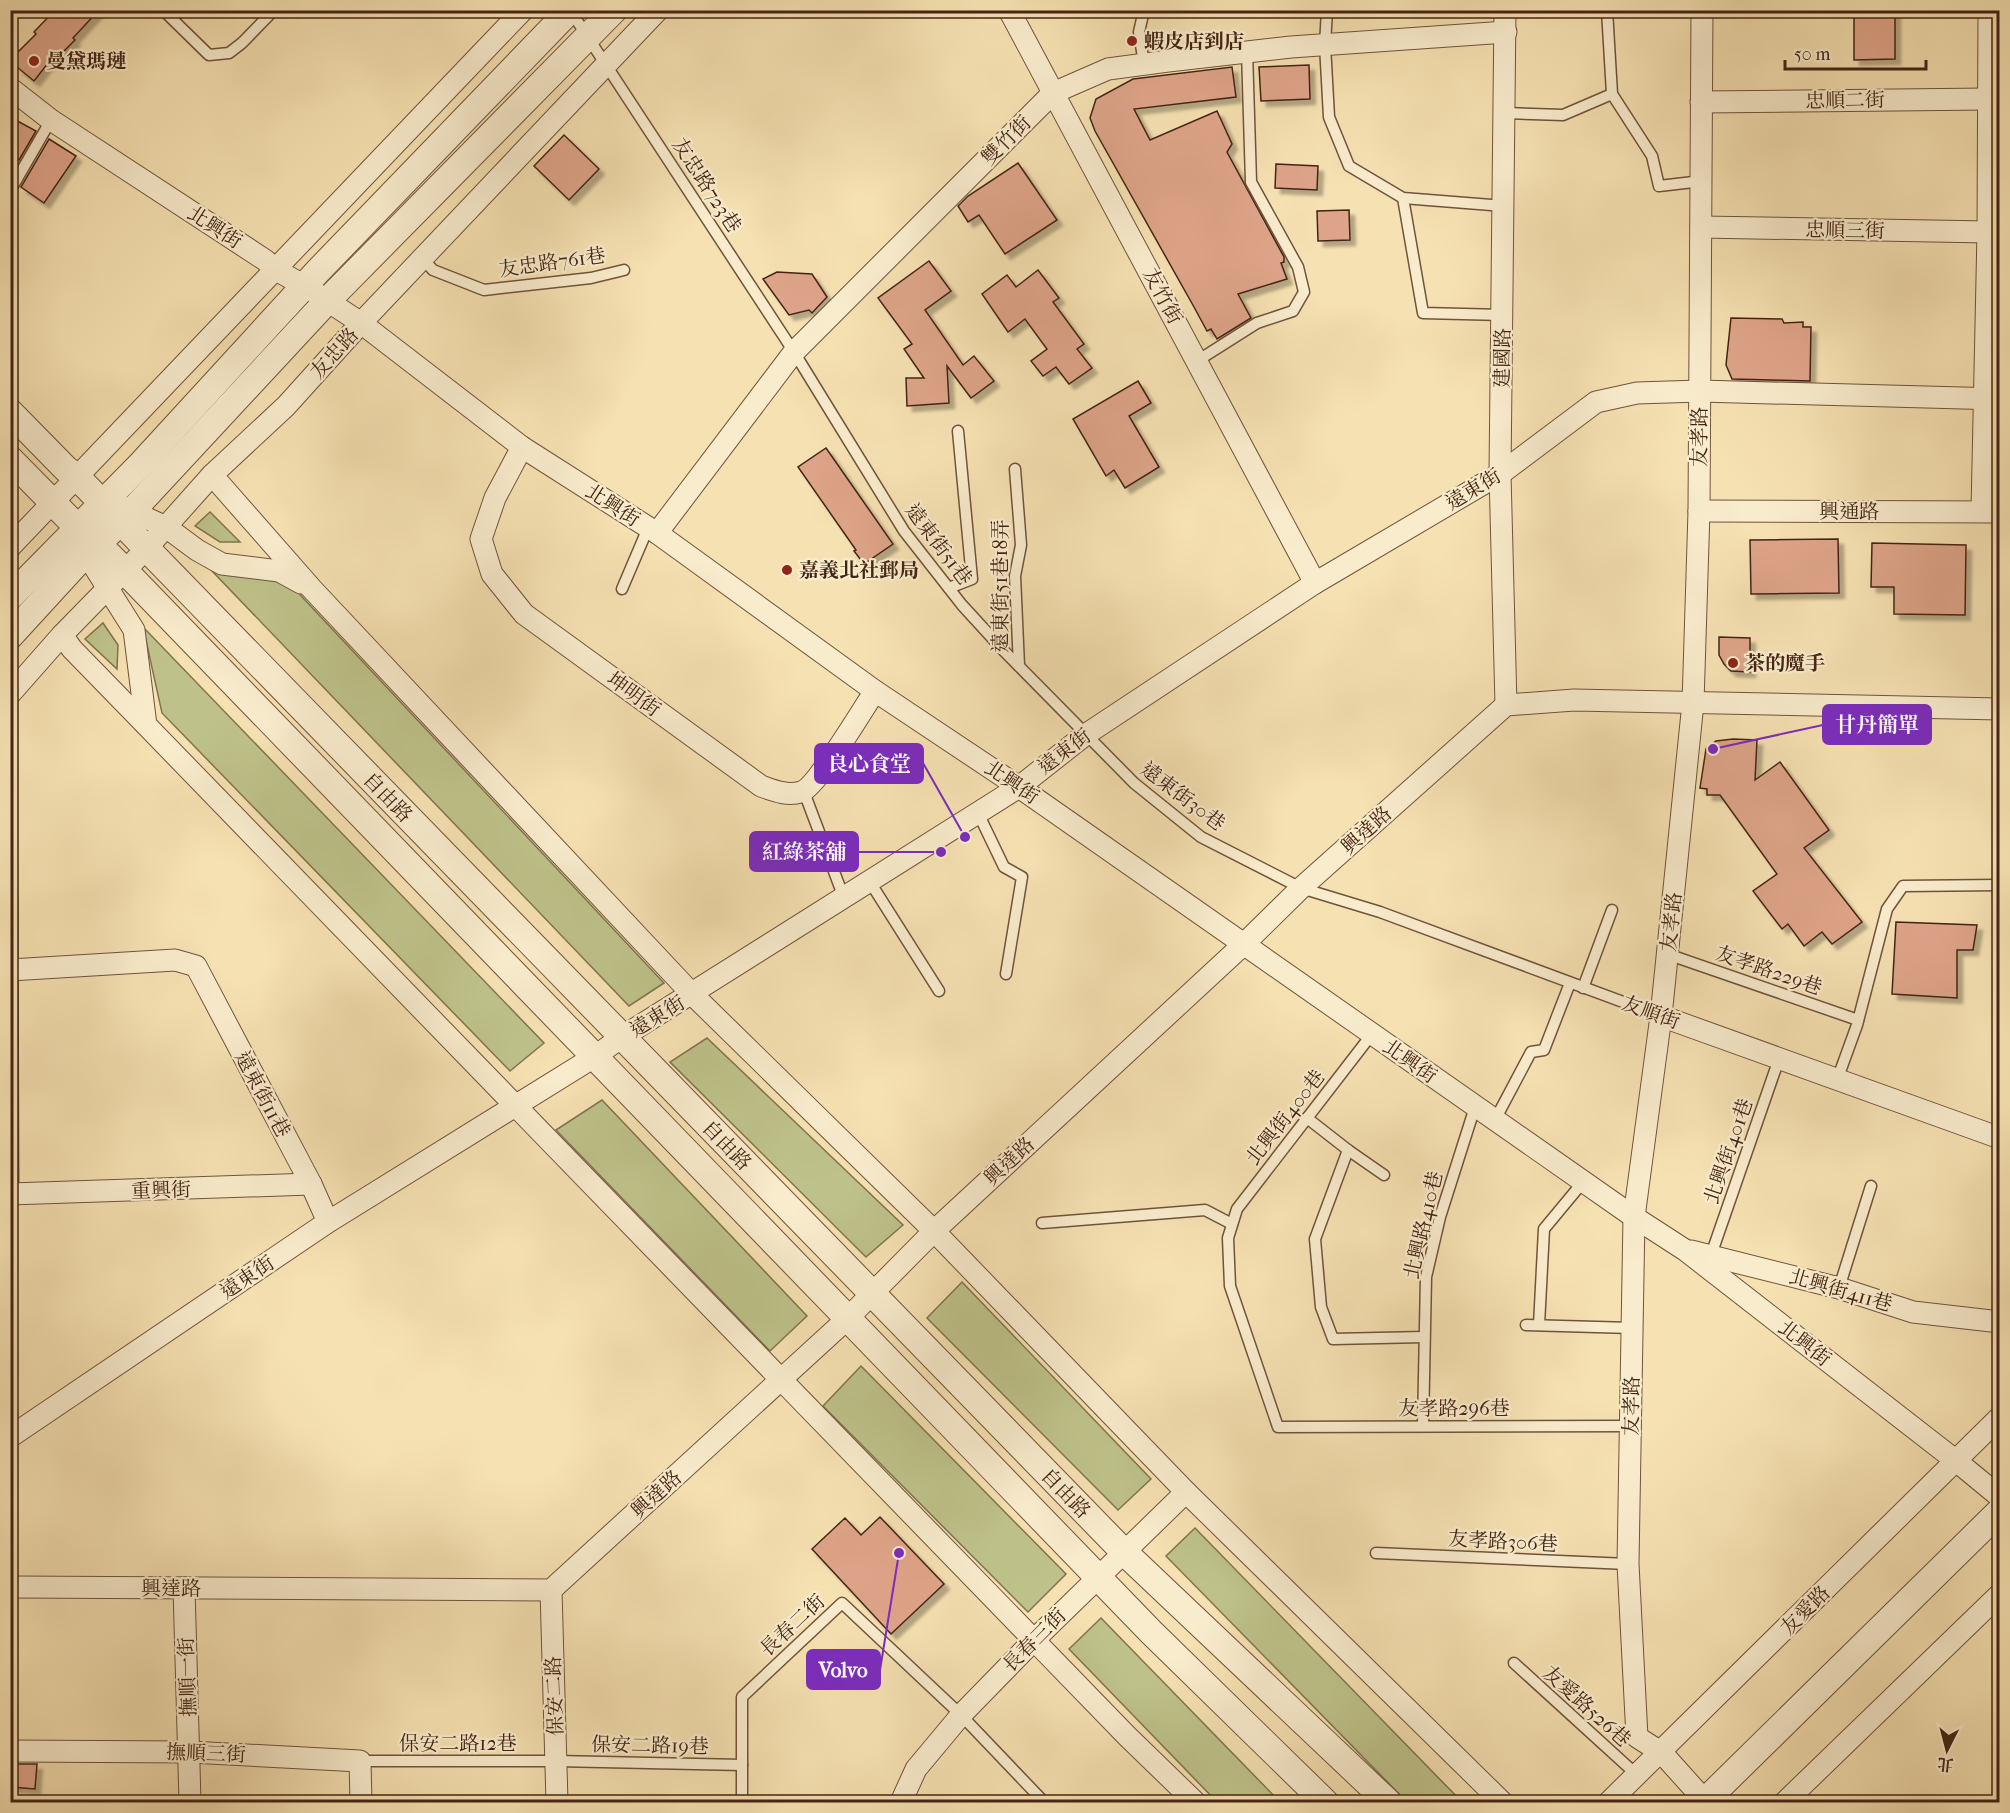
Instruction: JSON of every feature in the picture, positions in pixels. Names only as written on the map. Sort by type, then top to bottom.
[{"type":"street","points":[[10,547],[523,10]]},
{"type":"street","name":"友忠路","points":[[10,636],[126,517],[328,300],[614,10]]},
{"type":"street","name":"友忠路","points":[[10,694],[212,475],[286,406],[422,258],[658,10]]},
{"type":"street","name":"友竹街","points":[[1009,10],[1315,583]]},
{"type":"street","name":"建國路","points":[[1505,10],[1500,474],[1506,705]]},
{"type":"street","name":"友孝路","points":[[1702,10],[1699,511],[1693,703],[1661,1016],[1634,1217],[1628,1564],[1637,1737],[1662,1753],[1705,1802]]},
{"type":"street","points":[[1989,10],[1988,99],[1994,232],[1991,512]]},
{"type":"street","points":[[10,597],[142,463],[305,286],[570,11]]},
{"type":"street","name":"雙竹街","points":[[653,530],[794,352],[1053,93],[1108,69],[1144,64],[1247,51],[1506,32]]},
{"type":"street","name":"北興街","points":[[10,88],[51,120],[265,260],[276,270],[328,300],[522,447],[653,530],[875,691],[1019,787],[1475,1107],[1685,1250],[2000,1497]]},
{"type":"street","name":"忠順二街","points":[[1701,102],[1988,99]]},
{"type":"street","name":"忠順三街","points":[[1701,227],[1994,232]]},
{"type":"street","name":"遠東街","points":[[10,1437],[328,1222],[594,1057],[622,1037],[1019,787],[1085,735],[1315,583],[1500,474],[1596,402],[1637,393],[1700,391],[1991,399]]},
{"type":"street","name":"自由路","points":[[10,412],[66,469],[126,517],[146,549],[1124,1552],[1388,1803]]},
{"type":"street","name":"坤明街","points":[[522,447],[495,498],[481,539],[492,574],[524,615],[760,786],[787,795],[804,792]]},
{"type":"street","name":"自由路","points":[[10,459],[53,503],[115,579],[594,1057],[1098,1578],[1325,1803]]},
{"type":"street","name":"自由路","points":[[212,475],[312,589],[692,994],[934,1231],[1186,1492],[1502,1803]]},
{"type":"street","name":"興通路","points":[[1699,511],[1991,512]]},
{"type":"street","name":"自由路","points":[[126,517],[166,527],[197,550],[222,564],[279,571],[312,589]]},
{"type":"street","name":"自由路","points":[[115,579],[118,602],[134,630],[146,725]]},
{"type":"street","points":[[62,635],[72,649],[1194,1803]]},
{"type":"street","points":[[804,792],[818,778],[875,691]]},
{"type":"street","points":[[1506,705],[1574,700],[2000,709]]},
{"type":"street","name":"興達路","points":[[10,1587],[551,1590],[847,1319],[934,1231],[1245,944],[1301,888],[1506,705]]},
{"type":"street","name":"遠東街11巷","points":[[12,970],[175,960],[196,966],[311,1184],[328,1222]]},
{"type":"street","name":"友順街","points":[[1661,1016],[2000,1138]]},
{"type":"street","name":"重興街","points":[[11,1194],[311,1184]]},
{"type":"street","name":"北興街411巷","points":[[1685,1250],[1839,1288],[1913,1311],[2000,1322]]},
{"type":"street","name":"友愛路","points":[[1609,1803],[2000,1417]]},
{"type":"street","name":"長春三街","points":[[901,1803],[916,1769],[961,1715],[1034,1640],[1186,1492]]},
{"type":"street","points":[[1705,1802],[2000,1511]]},
{"type":"street","name":"撫順一街","points":[[184,1588],[190,1803]]},
{"type":"street","name":"保安二路","points":[[551,1590],[557,1803]]},
{"type":"street","points":[[1785,1803],[2000,1594]]},
{"type":"street","name":"撫順三街","points":[[10,1751],[190,1752],[360,1761]]},
{"type":"street","points":[[360,1761],[361,1803]]},
{"type":"lane","points":[[163,10],[209,55],[229,53],[274,10]]},
{"type":"lane","points":[[1144,10],[1139,32],[1144,64]]},
{"type":"lane","points":[[1327,10],[1324,45],[1329,117],[1349,166],[1403,198],[1504,206]]},
{"type":"lane","points":[[1606,10],[1612,94],[1652,156],[1659,186],[1702,181]]},
{"type":"lane","name":"友忠路723巷","points":[[570,11],[794,352]]},
{"type":"lane","points":[[1197,361],[1257,323],[1293,311],[1304,292],[1298,267],[1251,182],[1247,51]]},
{"type":"lane","points":[[1505,113],[1563,115],[1612,94]]},
{"type":"lane","points":[[10,190],[51,120]]},
{"type":"lane","points":[[1403,198],[1423,313],[1503,315]]},
{"type":"lane","name":"友忠路761巷","points":[[422,258],[433,270],[484,290],[591,278],[624,270]]},
{"type":"lane","name":"遠東街51巷","points":[[794,352],[904,531],[950,588],[1019,666],[1085,735]]},
{"type":"lane","points":[[950,588],[972,579],[958,431]]},
{"type":"lane","name":"遠東街51巷18弄","points":[[1015,469],[1021,545],[1015,576],[1019,666]]},
{"type":"lane","points":[[622,589],[653,530]]},
{"type":"lane","name":"遠東街30巷","points":[[1085,735],[1134,783],[1202,837],[1301,888]]},
{"type":"lane","points":[[804,792],[844,898]]},
{"type":"lane","points":[[978,813],[1004,867],[1022,877],[1006,974]]},
{"type":"lane","points":[[10,828],[11,1194]]},
{"type":"lane","points":[[870,882],[939,991]]},
{"type":"lane","points":[[1837,1080],[1858,1020],[1887,909],[1903,886],[2000,885]]},
{"type":"lane","name":"友順街","points":[[1301,888],[1380,912],[1661,1016]]},
{"type":"lane","points":[[1583,987],[1612,910]]},
{"type":"lane","name":"友孝路229巷","points":[[1667,954],[1858,1020]]},
{"type":"lane","points":[[1495,1120],[1530,1052],[1544,1050],[1570,983]]},
{"type":"lane","name":"北興街400巷","points":[[1278,1427],[1230,1286],[1228,1238],[1237,1209],[1372,1034]]},
{"type":"lane","name":"北興街401巷","points":[[1711,1255],[1779,1059]]},
{"type":"lane","name":"北興路410巷","points":[[1423,1426],[1426,1277],[1440,1217],[1475,1107]]},
{"type":"lane","points":[[1307,1118],[1384,1175]]},
{"type":"lane","points":[[1348,1150],[1315,1239],[1321,1307],[1333,1339],[1424,1337]]},
{"type":"lane","points":[[1539,1325],[1544,1229],[1583,1182]]},
{"type":"lane","points":[[1839,1288],[1871,1186]]},
{"type":"lane","points":[[1042,1223],[1205,1210],[1232,1224]]},
{"type":"lane","points":[[1526,1325],[1632,1328]]},
{"type":"lane","name":"友孝路296巷","points":[[1278,1427],[1630,1425]]},
{"type":"lane","name":"友孝路306巷","points":[[1376,1553],[1628,1564]]},
{"type":"lane","name":"長春二街","points":[[742,1803],[742,1697],[842,1603],[961,1715],[1044,1803]]},
{"type":"lane","name":"友愛路526巷","points":[[1514,1663],[1637,1775]]},
{"type":"lane","name":"保安二路12巷","points":[[360,1761],[556,1761]]},
{"type":"lane","name":"保安二路19巷","points":[[556,1761],[742,1765]]},
{"type":"green space","points":[[210,512],[240,542],[220,542],[195,526]]},
{"type":"green space","points":[[213,572],[289,583],[664,983],[629,1006]]},
{"type":"green space","points":[[103,623],[118,645],[117,669],[85,639]]},
{"type":"green space","points":[[143,627],[544,1043],[510,1071],[162,713]]},
{"type":"green space","points":[[707,1038],[903,1225],[866,1257],[670,1062]]},
{"type":"green space","points":[[602,1100],[807,1316],[770,1351],[556,1130]]},
{"type":"green space","points":[[962,1282],[1151,1479],[1118,1510],[927,1318]]},
{"type":"green space","points":[[861,1366],[1066,1574],[1028,1612],[823,1406]]},
{"type":"green space","points":[[1195,1528],[1462,1802],[1407,1802],[1166,1556]]},
{"type":"green space","points":[[1101,1618],[1280,1802],[1217,1802],[1069,1649]]},
{"type":"building","points":[[55,10],[99,10],[59,56],[56,53],[34,81],[17,67],[17,53]]},
{"type":"building","points":[[1854,10],[1895,10],[1895,59],[1854,60]]},
{"type":"building","points":[[1309,65],[1310,99],[1261,101],[1259,67]]},
{"type":"building","points":[[1232,67],[1236,97],[1134,109],[1150,140],[1217,111],[1232,144],[1227,152],[1284,257],[1284,262],[1281,263],[1287,279],[1238,294],[1251,318],[1217,339],[1211,329],[1207,331],[1095,131],[1090,118],[1096,99],[1133,79]]},
{"type":"building","points":[[10,117],[36,131],[19,160],[10,155]]},
{"type":"building","points":[[564,135],[599,169],[569,200],[534,166]]},
{"type":"building","points":[[49,139],[76,156],[44,203],[21,187]]},
{"type":"building","points":[[1018,163],[1057,220],[1005,254],[979,215],[968,222],[958,206],[968,196]]},
{"type":"building","points":[[1276,164],[1318,166],[1317,190],[1275,188]]},
{"type":"building","points":[[1349,210],[1350,240],[1318,241],[1317,211]]},
{"type":"building","points":[[929,261],[951,291],[925,310],[963,365],[974,356],[994,381],[971,398],[947,366],[949,403],[907,406],[906,378],[924,378],[904,349],[912,344],[878,298]]},
{"type":"building","points":[[1038,270],[1059,298],[1053,302],[1084,344],[1077,349],[1092,368],[1069,384],[1056,367],[1043,376],[1031,361],[1047,349],[1025,319],[1008,332],[982,294],[1007,275],[1016,287]]},
{"type":"building","points":[[777,272],[812,274],[827,297],[812,313],[809,310],[789,315],[763,279]]},
{"type":"building","points":[[1731,318],[1782,319],[1784,323],[1803,322],[1803,327],[1811,327],[1810,381],[1732,379],[1726,365]]},
{"type":"building","points":[[1138,381],[1151,403],[1129,416],[1159,467],[1125,488],[1114,470],[1106,476],[1073,419]]},
{"type":"building","points":[[826,448],[893,544],[864,564],[798,467]]},
{"type":"building","points":[[1838,539],[1839,593],[1751,594],[1750,540]]},
{"type":"building","points":[[1872,543],[1966,545],[1965,615],[1894,614],[1894,587],[1871,587]]},
{"type":"building","points":[[1719,637],[1750,638],[1750,672],[1731,671],[1724,664],[1719,655]]},
{"type":"building","points":[[1757,740],[1755,780],[1780,762],[1829,830],[1804,848],[1862,922],[1832,944],[1822,932],[1804,946],[1788,924],[1782,929],[1753,891],[1777,874],[1720,795],[1707,795],[1707,789],[1700,788],[1706,749],[1716,741]]},
{"type":"building","points":[[1896,922],[1977,925],[1973,950],[1957,950],[1957,998],[1892,994]]},
{"type":"building","points":[[880,1517],[944,1584],[891,1634],[812,1549],[845,1518],[861,1535]]},
{"type":"building","points":[[10,1764],[37,1764],[35,1789],[10,1787]]},
{"type":"place","name":"蝦皮店到店","points":[[1132,41]]},
{"type":"place","name":"曼黛瑪璉","points":[[34,61]]},
{"type":"place","name":"嘉義北社郵局","points":[[787,570]]},
{"type":"place","name":"茶的魔手","points":[[1733,663]]},
{"type":"place","name":"甘丹簡單","points":[[1713,749]]},
{"type":"place","name":"良心食堂","points":[[965,837]]},
{"type":"place","name":"紅綠茶舖","points":[[941,852]]},
{"type":"place","name":"Volvo","points":[[899,1553]]}]
